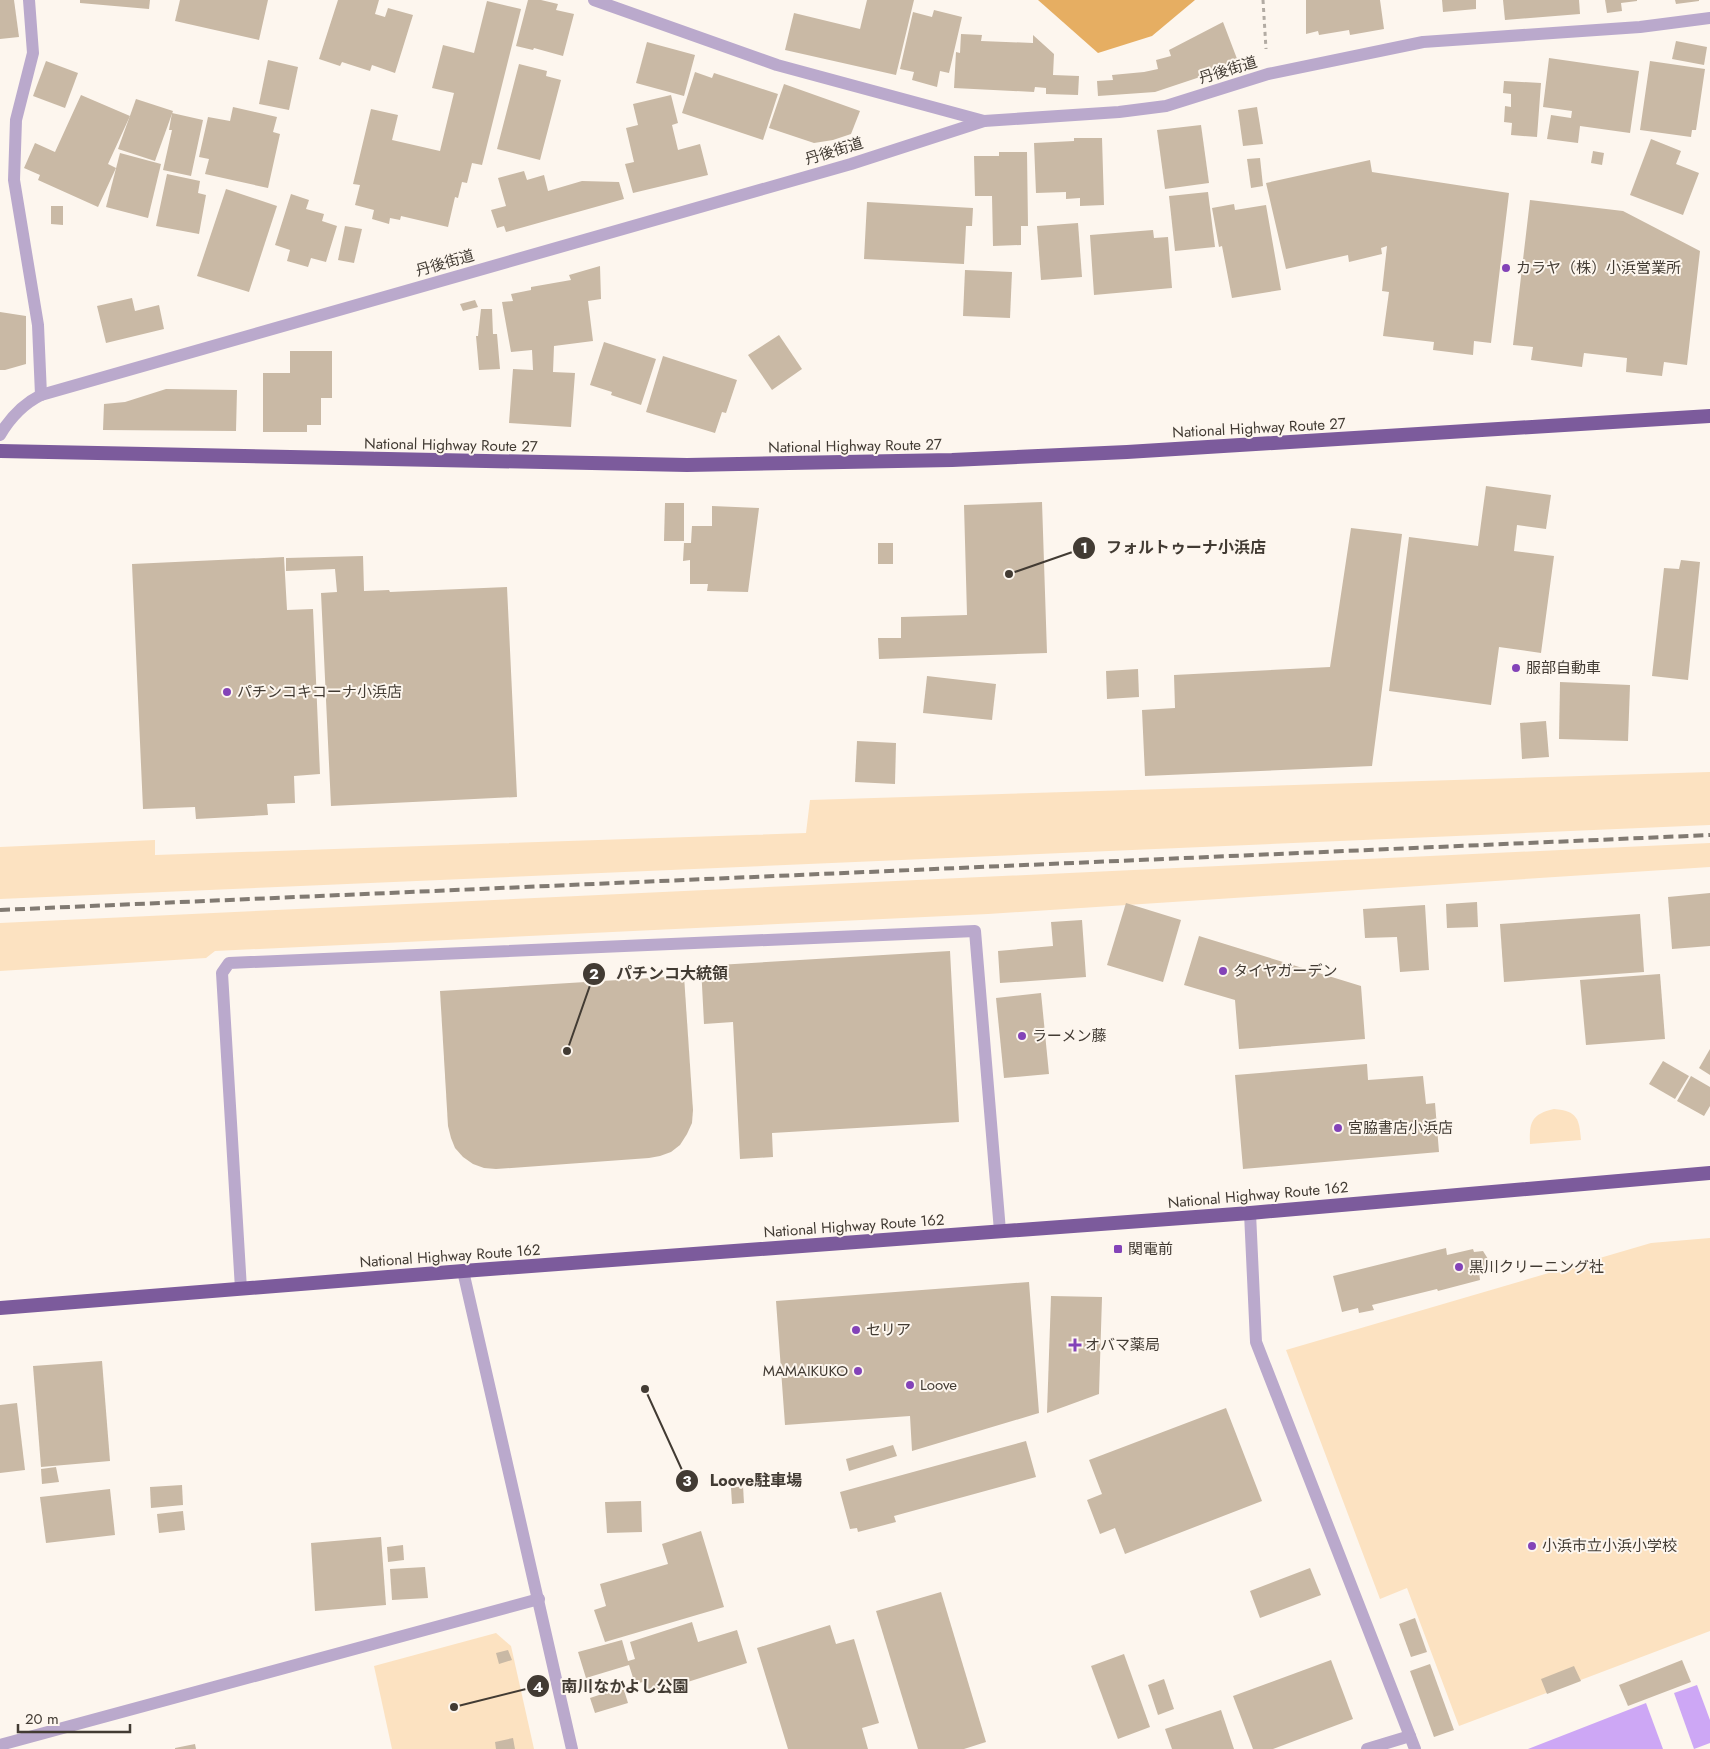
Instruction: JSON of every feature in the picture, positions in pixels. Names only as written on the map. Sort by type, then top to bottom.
[{"type":"highway","name":"National Highway Route 27","points":[[0,451],[687,465],[943,461],[1126,452],[1710,416]]},
{"type":"highway","name":"National Highway Route 162","points":[[0,1308],[463,1271],[1250,1213],[1710,1173]]},
{"type":"street","points":[[29,0],[33,53],[16,120],[14,180],[38,325],[41,395]]},
{"type":"street","points":[[594,0],[777,65],[984,121]]},
{"type":"street","name":"丹後街道","points":[[0,435],[20,409],[30,400],[41,395],[851,164],[984,121],[1119,112],[1166,106],[1268,74],[1423,42],[1640,27],[1710,18]]},
{"type":"street","points":[[240,1289],[222,973],[230,963],[975,931],[1000,1231]]},
{"type":"street","points":[[1250,1213],[1256,1342],[1415,1749]]},
{"type":"street","points":[[463,1271],[572,1749]]},
{"type":"street","points":[[0,1745],[538,1599]]},
{"type":"street","points":[[1367,1749],[1410,1736]]},
{"type":"path","points":[[1263,0],[1268,74]]},
{"type":"shaded area","points":[[1038,0],[1195,0],[1152,36],[1098,53]]},
{"type":"shaded area","points":[[1710,772],[1710,825],[0,899],[0,847],[155,840],[155,855],[806,833],[810,800]]},
{"type":"shaded area","points":[[1710,843],[1710,867],[988,914],[215,951],[206,958],[0,971],[0,923]]},
{"type":"shaded area","points":[[1554,1109],[1568,1112],[1576,1117],[1581,1140],[1530,1144],[1530,1130],[1533,1120],[1540,1114]]},
{"type":"shaded area","name":"小浜市立小浜小学校","points":[[1710,1238],[1710,1631],[1459,1726],[1407,1588],[1380,1599],[1286,1350],[1651,1243]]},
{"type":"shaded area","points":[[496,1633],[511,1646],[534,1749],[392,1749],[374,1666]]},
{"type":"shaded area","points":[[1697,1685],[1710,1720],[1710,1743],[1694,1749],[1674,1693]]},
{"type":"shaded area","points":[[1646,1703],[1663,1749],[1528,1749]]},
{"type":"building","points":[[0,0],[14,0],[19,37],[0,39]]},
{"type":"building","points":[[80,0],[150,0],[149,9],[80,3]]},
{"type":"building","points":[[180,0],[268,0],[259,40],[175,21]]},
{"type":"building","points":[[338,0],[379,0],[375,14],[385,17],[388,8],[413,15],[395,73],[372,65],[370,71],[342,62],[340,66],[319,59]]},
{"type":"building","points":[[528,0],[541,0],[558,4],[556,10],[574,14],[563,56],[534,48],[533,50],[516,46]]},
{"type":"building","points":[[867,0],[914,0],[896,75],[785,50],[794,13],[860,29]]},
{"type":"building","points":[[1306,0],[1380,0],[1384,29],[1350,35],[1349,30],[1319,35],[1318,31],[1306,34]]},
{"type":"building","points":[[1442,0],[1476,0],[1476,9],[1443,12]]},
{"type":"building","points":[[1503,0],[1579,0],[1580,14],[1505,20]]},
{"type":"building","points":[[1605,0],[1637,1],[1621,3],[1622,11],[1607,13]]},
{"type":"building","points":[[1675,0],[1699,0],[1699,1],[1676,4]]},
{"type":"building","points":[[487,1],[521,9],[482,165],[472,163],[467,183],[462,182],[458,198],[455,197],[448,227],[401,216],[400,220],[390,218],[389,224],[372,219],[374,210],[355,205],[360,185],[353,184],[371,109],[398,115],[392,140],[440,151],[454,93],[432,88],[443,45],[474,53]]},
{"type":"building","points":[[934,10],[962,17],[949,73],[940,71],[937,87],[912,80],[914,72],[900,69],[913,12],[932,17]]},
{"type":"building","points":[[1223,22],[1239,64],[1155,92],[1098,96],[1097,81],[1113,80],[1112,75],[1158,69],[1156,60],[1171,56],[1169,50]]},
{"type":"building","points":[[961,34],[982,35],[981,41],[1033,43],[1033,35],[1054,54],[1053,75],[1079,76],[1078,95],[1046,94],[1046,88],[1035,87],[1034,92],[954,88],[956,52],[960,53]]},
{"type":"building","points":[[1676,41],[1707,47],[1704,65],[1672,59]]},
{"type":"building","points":[[647,42],[695,55],[684,96],[636,83]]},
{"type":"building","points":[[1549,58],[1639,71],[1630,133],[1580,126],[1578,143],[1547,139],[1551,115],[1571,118],[1572,111],[1543,107]]},
{"type":"building","points":[[268,60],[298,67],[289,110],[259,104]]},
{"type":"building","points":[[46,61],[78,73],[65,108],[33,96]]},
{"type":"building","points":[[1650,61],[1705,69],[1696,130],[1692,130],[1691,137],[1640,130]]},
{"type":"building","points":[[519,64],[547,71],[546,76],[561,80],[540,160],[497,149]]},
{"type":"building","points":[[695,72],[712,78],[714,73],[778,94],[763,140],[682,113]]},
{"type":"building","points":[[1504,81],[1541,83],[1537,137],[1511,135],[1512,123],[1504,122],[1505,106],[1511,107],[1511,94],[1503,93]]},
{"type":"building","points":[[784,84],[860,111],[851,134],[833,140],[814,143],[769,128]]},
{"type":"building","points":[[81,95],[130,116],[108,164],[116,168],[98,207],[38,180],[40,175],[24,168],[35,143],[55,152]]},
{"type":"building","points":[[671,95],[678,123],[672,125],[678,150],[700,144],[708,175],[633,193],[625,164],[634,162],[626,128],[638,125],[633,104]]},
{"type":"building","points":[[136,99],[173,111],[155,161],[118,149]]},
{"type":"building","points":[[233,107],[277,117],[273,132],[280,134],[268,188],[205,174],[209,159],[199,157],[208,117],[230,121]]},
{"type":"building","points":[[1257,107],[1263,144],[1243,146],[1238,110]]},
{"type":"building","points":[[172,113],[203,120],[191,176],[163,170],[172,130],[169,130]]},
{"type":"building","points":[[1201,125],[1209,183],[1165,189],[1157,130]]},
{"type":"building","points":[[1074,138],[1102,138],[1104,205],[1080,206],[1080,198],[1066,199],[1066,192],[1036,193],[1034,143],[1074,141]]},
{"type":"building","points":[[1651,139],[1681,151],[1676,164],[1699,173],[1683,215],[1630,195]]},
{"type":"building","points":[[1593,151],[1604,153],[1602,165],[1591,163]]},
{"type":"building","points":[[999,152],[1027,152],[1028,226],[1021,226],[1021,245],[993,246],[992,196],[975,196],[974,156],[999,156]]},
{"type":"building","points":[[120,153],[161,164],[148,218],[106,207]]},
{"type":"building","points":[[1260,158],[1263,186],[1251,188],[1247,159]]},
{"type":"building","points":[[1370,160],[1372,172],[1509,193],[1491,343],[1474,341],[1473,355],[1433,350],[1434,342],[1383,336],[1389,292],[1382,291],[1387,246],[1381,248],[1382,254],[1349,262],[1348,255],[1286,269],[1266,183]]},
{"type":"building","points":[[524,171],[527,180],[544,175],[548,191],[582,181],[619,182],[624,199],[506,232],[504,226],[497,228],[491,210],[506,206],[498,178]]},
{"type":"building","points":[[167,174],[200,181],[198,193],[206,195],[199,234],[156,226]]},
{"type":"building","points":[[226,189],[277,206],[249,292],[197,276]]},
{"type":"building","points":[[1208,192],[1215,247],[1175,251],[1169,196]]},
{"type":"building","points":[[291,194],[309,200],[306,209],[324,214],[322,221],[337,226],[326,262],[311,258],[308,267],[287,261],[290,250],[275,245]]},
{"type":"building","points":[[1530,200],[1623,211],[1700,251],[1687,365],[1664,362],[1662,376],[1626,372],[1627,358],[1584,353],[1582,367],[1531,360],[1533,347],[1513,345]]},
{"type":"building","points":[[867,202],[973,208],[972,226],[966,226],[964,264],[864,259]]},
{"type":"building","points":[[1234,204],[1235,210],[1266,205],[1281,290],[1232,298],[1222,246],[1219,247],[1212,208]]},
{"type":"building","points":[[51,206],[63,206],[63,225],[51,224]]},
{"type":"building","points":[[1078,223],[1082,277],[1041,280],[1037,226]]},
{"type":"building","points":[[345,226],[362,229],[354,263],[338,260]]},
{"type":"building","points":[[1153,230],[1154,238],[1168,237],[1172,288],[1094,295],[1090,235]]},
{"type":"building","points":[[600,266],[601,299],[588,301],[593,341],[554,346],[553,372],[575,373],[571,427],[509,423],[513,369],[533,370],[532,350],[511,352],[502,302],[513,301],[511,294],[531,290],[531,287],[571,280],[569,275]]},
{"type":"building","points":[[965,270],[1012,272],[1010,318],[963,316]]},
{"type":"building","points":[[132,298],[135,311],[159,305],[164,329],[106,343],[97,306]]},
{"type":"building","points":[[475,300],[478,307],[463,311],[460,304]]},
{"type":"building","points":[[481,309],[492,309],[493,334],[497,334],[500,369],[479,370],[476,336],[478,336]]},
{"type":"building","points":[[0,312],[26,316],[26,364],[5,370],[0,370]]},
{"type":"building","points":[[779,335],[802,369],[772,390],[748,355]]},
{"type":"building","points":[[604,342],[656,359],[641,405],[611,395],[612,392],[590,385]]},
{"type":"building","points":[[290,351],[332,351],[332,398],[321,398],[321,425],[307,425],[307,432],[263,432],[263,373],[290,373]]},
{"type":"building","points":[[663,356],[737,380],[726,413],[722,412],[715,433],[646,412]]},
{"type":"building","points":[[166,389],[237,390],[236,431],[103,430],[104,404],[125,402]]},
{"type":"building","points":[[1486,486],[1551,495],[1546,529],[1517,525],[1514,551],[1554,556],[1541,653],[1499,647],[1491,705],[1389,691],[1409,537],[1478,546]]},
{"type":"building","points":[[1042,502],[1047,653],[879,659],[878,638],[901,638],[901,617],[967,615],[964,505]]},
{"type":"building","points":[[665,503],[684,503],[684,541],[664,541]]},
{"type":"building","points":[[712,506],[759,508],[748,592],[707,591],[708,584],[690,584],[690,560],[683,561],[684,543],[691,543],[692,526],[712,526]]},
{"type":"building","points":[[1351,528],[1402,534],[1372,766],[1145,776],[1142,710],[1175,708],[1174,675],[1330,667]]},
{"type":"building","points":[[878,543],[893,543],[893,564],[878,564]]},
{"type":"building","points":[[363,556],[364,591],[389,590],[390,592],[507,587],[517,797],[331,806],[321,593],[337,592],[335,569],[286,571],[286,558]]},
{"type":"building","name":"パチンコキコーナ小浜店","points":[[284,557],[287,610],[313,609],[320,774],[294,776],[295,803],[267,804],[268,815],[196,819],[195,807],[143,809],[132,564]]},
{"type":"building","points":[[1681,560],[1700,562],[1688,680],[1652,676],[1664,568],[1679,569]]},
{"type":"building","points":[[1138,669],[1139,697],[1107,699],[1106,671]]},
{"type":"building","points":[[927,676],[996,684],[992,720],[923,713]]},
{"type":"building","points":[[1560,682],[1630,685],[1628,741],[1559,739]]},
{"type":"building","points":[[1546,721],[1549,757],[1522,759],[1520,723]]},
{"type":"building","points":[[857,741],[896,743],[895,784],[855,782]]},
{"type":"building","points":[[1710,893],[1710,946],[1672,949],[1668,897]]},
{"type":"building","points":[[1477,902],[1478,927],[1447,928],[1446,904]]},
{"type":"building","points":[[1126,903],[1181,920],[1163,982],[1107,965]]},
{"type":"building","points":[[1425,905],[1429,970],[1400,972],[1397,937],[1365,938],[1363,909]]},
{"type":"building","points":[[1640,914],[1644,972],[1504,982],[1500,924]]},
{"type":"building","points":[[1082,920],[1086,977],[1000,983],[998,951],[1053,946],[1051,922]]},
{"type":"building","points":[[1199,936],[1361,986],[1365,1039],[1239,1049],[1235,1000],[1184,985]]},
{"type":"building","points":[[950,951],[959,1122],[772,1133],[773,1157],[740,1159],[733,1022],[704,1024],[701,966]]},
{"type":"building","points":[[1660,974],[1665,1039],[1586,1045],[1580,980]]},
{"type":"building","points":[[684,976],[693,1110],[692,1123],[687,1134],[680,1145],[671,1152],[649,1158],[496,1169],[484,1168],[473,1164],[455,1148],[448,1126],[440,991]]},
{"type":"building","name":"ラーメン藤","points":[[1041,993],[1049,1074],[1004,1078],[996,998]]},
{"type":"building","points":[[1710,1049],[1710,1075],[1699,1068]]},
{"type":"building","points":[[1663,1061],[1689,1076],[1675,1099],[1649,1084]]},
{"type":"building","name":"宮脇書店小浜店","points":[[1367,1064],[1368,1080],[1423,1076],[1426,1104],[1435,1103],[1439,1152],[1243,1169],[1235,1075]]},
{"type":"building","points":[[1691,1076],[1710,1087],[1710,1106],[1704,1116],[1677,1101]]},
{"type":"building","points":[[1446,1248],[1447,1255],[1473,1249],[1474,1252],[1483,1251],[1488,1259],[1489,1267],[1479,1272],[1480,1280],[1372,1305],[1374,1310],[1359,1313],[1358,1308],[1342,1312],[1333,1276]]},
{"type":"building","name":"Loove","points":[[1029,1282],[1039,1413],[912,1451],[910,1416],[785,1425],[776,1301]]},
{"type":"building","name":"オバマ薬局","points":[[1051,1296],[1102,1297],[1099,1394],[1047,1413]]},
{"type":"building","points":[[102,1361],[110,1461],[41,1467],[33,1366]]},
{"type":"building","points":[[17,1403],[25,1470],[0,1473],[0,1405]]},
{"type":"building","points":[[1226,1408],[1262,1501],[1125,1554],[1115,1528],[1100,1534],[1087,1500],[1102,1494],[1089,1460]]},
{"type":"building","points":[[1026,1441],[1036,1477],[894,1516],[896,1522],[858,1532],[857,1528],[850,1529],[840,1492]]},
{"type":"building","points":[[893,1445],[897,1456],[849,1471],[846,1459]]},
{"type":"building","points":[[56,1467],[59,1482],[42,1484],[41,1469]]},
{"type":"building","points":[[182,1485],[183,1505],[151,1508],[150,1487]]},
{"type":"building","points":[[743,1486],[744,1503],[732,1504],[731,1488]]},
{"type":"building","points":[[110,1489],[115,1535],[46,1543],[40,1497]]},
{"type":"building","points":[[641,1501],[642,1532],[607,1533],[605,1502]]},
{"type":"building","points":[[183,1511],[185,1530],[159,1533],[157,1514]]},
{"type":"building","points":[[701,1531],[724,1607],[605,1642],[594,1610],[606,1606],[600,1584],[668,1564],[662,1544]]},
{"type":"building","points":[[381,1537],[386,1605],[315,1611],[311,1543]]},
{"type":"building","points":[[403,1545],[404,1560],[388,1562],[387,1547]]},
{"type":"building","points":[[425,1567],[428,1598],[392,1600],[390,1569]]},
{"type":"building","points":[[1310,1568],[1321,1595],[1260,1618],[1250,1591]]},
{"type":"building","points":[[941,1592],[986,1742],[964,1749],[918,1749],[876,1611]]},
{"type":"building","points":[[1415,1618],[1427,1652],[1411,1657],[1399,1624]]},
{"type":"building","points":[[692,1622],[698,1642],[737,1630],[747,1663],[647,1695],[643,1682],[635,1684],[629,1665],[586,1678],[578,1652],[622,1640],[628,1661],[635,1659],[630,1642]]},
{"type":"building","points":[[830,1625],[836,1644],[854,1639],[879,1723],[862,1728],[868,1749],[788,1749],[757,1648]]},
{"type":"building","points":[[508,1650],[512,1660],[499,1664],[496,1653]]},
{"type":"building","points":[[1124,1654],[1150,1727],[1118,1739],[1091,1666]]},
{"type":"building","points":[[1331,1660],[1353,1719],[1273,1749],[1253,1749],[1233,1696]]},
{"type":"building","points":[[1682,1660],[1691,1682],[1628,1706],[1619,1685]]},
{"type":"building","points":[[1430,1664],[1454,1730],[1434,1737],[1410,1671]]},
{"type":"building","points":[[1574,1666],[1581,1681],[1547,1694],[1541,1679]]},
{"type":"building","points":[[1164,1679],[1174,1709],[1158,1715],[1148,1685]]},
{"type":"building","points":[[623,1687],[628,1703],[595,1713],[590,1698]]},
{"type":"building","points":[[1221,1710],[1234,1749],[1172,1749],[1165,1729]]},
{"type":"building","points":[[513,1738],[515,1749],[496,1749],[495,1742]]},
{"type":"building","points":[[195,1744],[196,1749],[175,1749],[175,1748]]},
{"type":"railway","points":[[0,910],[1710,835]]},
{"type":"place","name":"カラヤ（株）小浜営業所","points":[[1506,268]]},
{"type":"place","name":"フォルトゥーナ小浜店","points":[[1009,574]]},
{"type":"place","name":"服部自動車","points":[[1516,668]]},
{"type":"place","name":"パチンコキコーナ小浜店","points":[[227,692]]},
{"type":"place","name":"タイヤガーデン","points":[[1223,971]]},
{"type":"place","name":"ラーメン藤","points":[[1022,1036]]},
{"type":"place","name":"パチンコ大統領","points":[[567,1051]]},
{"type":"place","name":"宮脇書店小浜店","points":[[1338,1128]]},
{"type":"place","name":"関電前","points":[[1118,1249]]},
{"type":"place","name":"黒川クリーニング社","points":[[1459,1267]]},
{"type":"place","name":"セリア","points":[[856,1330]]},
{"type":"place","name":"オバマ薬局","points":[[1075,1345]]},
{"type":"place","name":"MAMAIKUKO","points":[[858,1371]]},
{"type":"place","name":"Loove","points":[[910,1385]]},
{"type":"place","name":"Loove駐車場","points":[[645,1389]]},
{"type":"place","name":"小浜市立小浜小学校","points":[[1532,1546]]},
{"type":"place","name":"南川なかよし公園","points":[[454,1707]]}]
